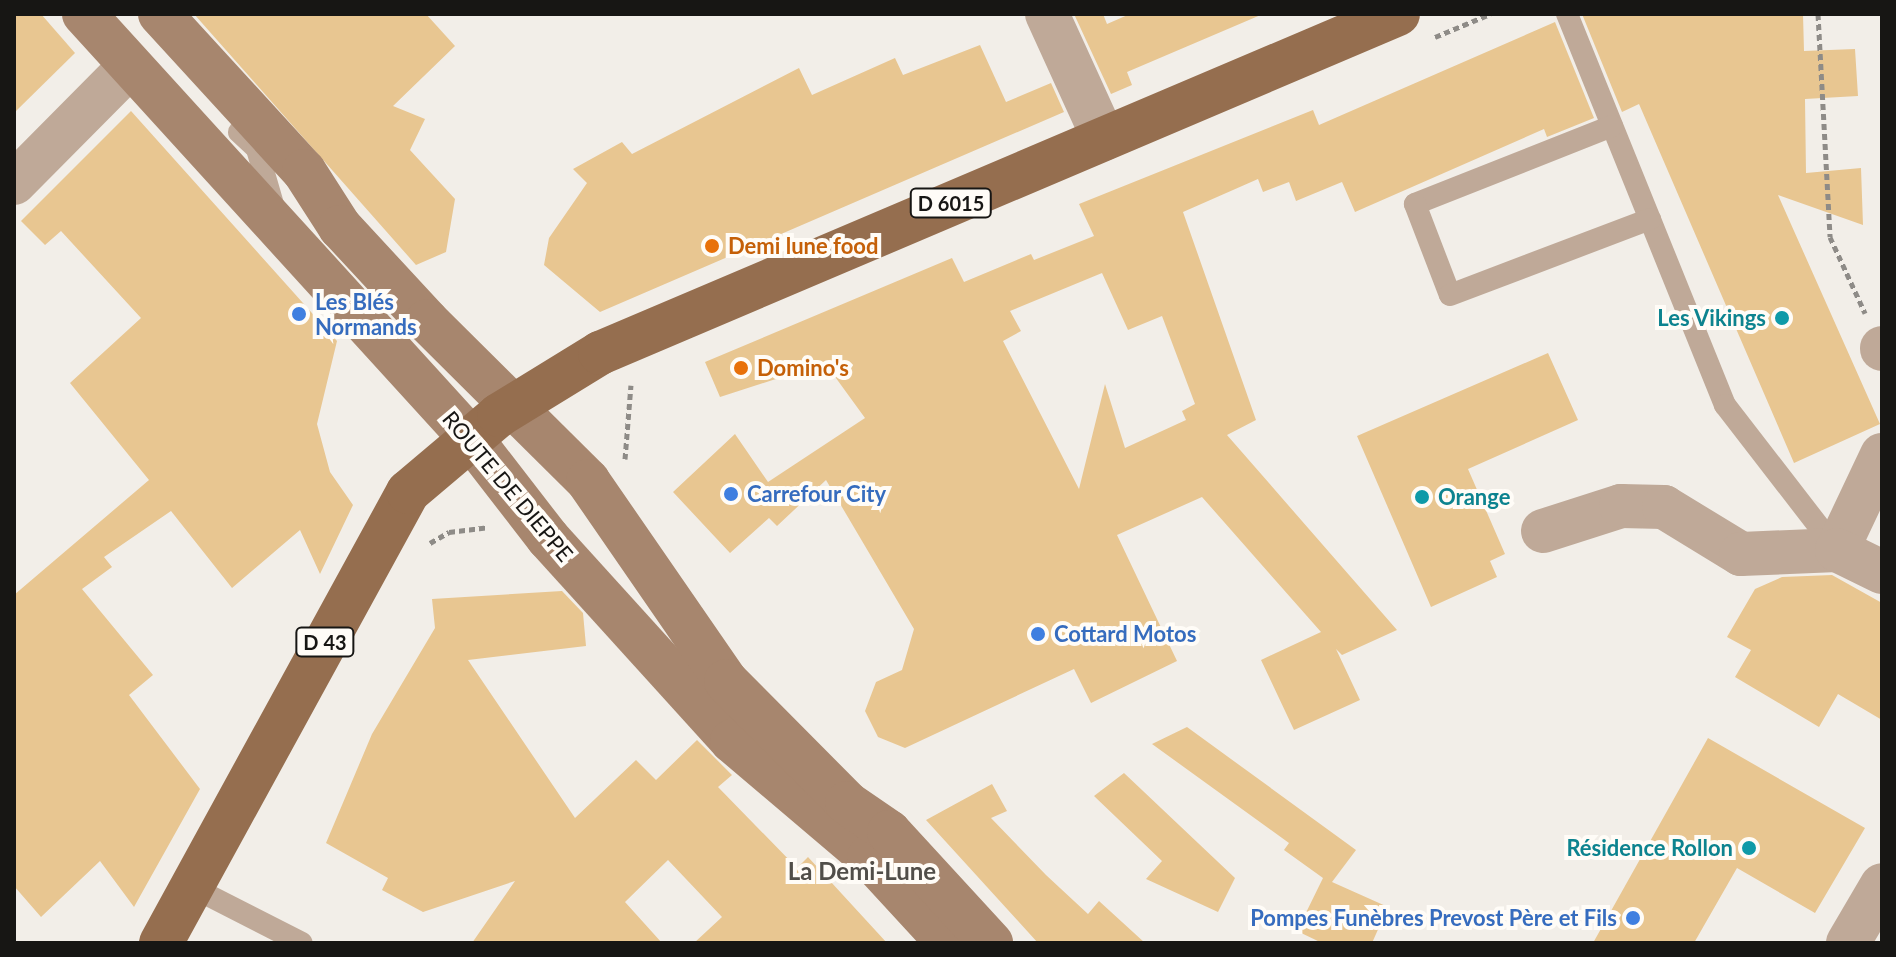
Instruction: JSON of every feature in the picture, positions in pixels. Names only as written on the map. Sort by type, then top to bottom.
[{"type":"main road","name":"ROUTE DE DIEPPE","points":[[84,14],[283,239],[495,421],[588,481],[726,681],[847,803],[889,832],[991,943]]},
{"type":"main road","name":"ROUTE DE DIEPPE","points":[[160,14],[304,171],[340,227],[495,421],[548,538],[732,741],[869,857],[948,943]]},
{"type":"main road","name":"D 6015","points":[[495,421],[600,353],[1398,14]]},
{"type":"main road","name":"D 43","points":[[161,943],[408,492],[495,421]]},
{"type":"street","points":[[1047,14],[1104,139]]},
{"type":"street","points":[[14,183],[129,67]]},
{"type":"street","points":[[1837,550],[1882,455]]},
{"type":"street","points":[[1543,531],[1621,506],[1664,507],[1741,554],[1837,550],[1882,572]]},
{"type":"street","points":[[1848,943],[1882,885]]},
{"type":"lane","points":[[135,14],[257,149],[283,239]]},
{"type":"lane","points":[[1567,14],[1725,405],[1837,550]]},
{"type":"lane","points":[[1612,126],[1415,204],[1450,295],[1650,219]]},
{"type":"lane","points":[[192,887],[302,943]]},
{"type":"path","points":[[1818,14],[1830,237],[1882,348]]},
{"type":"path","points":[[618,469],[631,390]]},
{"type":"building","points":[[14,14],[41,14],[75,53],[14,113]]},
{"type":"building","points":[[194,14],[426,14],[455,46],[393,106],[425,119],[410,150],[455,199],[446,252],[416,265]]},
{"type":"building","points":[[1074,14],[1103,14],[1107,24],[1130,14],[1263,14],[1127,72],[1132,85],[1111,94]]},
{"type":"building","name":"Les Vikings","points":[[1582,14],[1803,14],[1804,51],[1855,49],[1858,96],[1805,99],[1806,173],[1861,168],[1863,225],[1778,195],[1880,424],[1794,463],[1639,104],[1622,112]]},
{"type":"building","points":[[1555,22],[1594,118],[1547,137],[1544,129],[1355,212],[1342,182],[1296,201],[1289,182],[1263,192],[1258,179],[1183,212],[1256,420],[1227,435],[1397,630],[1342,655],[1336,649],[1360,700],[1294,730],[1261,660],[1321,632],[1202,497],[1117,535],[1177,661],[1091,703],[1074,669],[905,748],[878,737],[865,711],[876,682],[902,670],[914,629],[826,480],[777,526],[769,518],[730,553],[673,492],[735,434],[768,482],[865,418],[825,363],[720,397],[705,362],[952,258],[964,282],[1031,254],[1034,260],[1094,236],[1079,204],[1313,110],[1319,125]],"holes":[[[1102,273],[1128,330],[1162,316],[1195,404],[1182,411],[1186,420],[1125,448],[1105,384],[1079,489],[1003,341],[1021,331],[1010,311]]]},
{"type":"building","points":[[980,45],[1006,102],[1051,83],[1064,112],[600,312],[544,265],[549,238],[587,183],[573,169],[622,142],[632,154],[799,68],[812,95],[895,58],[903,75]]},
{"type":"building","points":[[131,111],[337,341],[317,424],[330,472],[353,505],[320,574],[300,530],[232,588],[171,511],[104,557],[112,567],[82,589],[153,675],[129,695],[200,789],[134,907],[100,861],[41,917],[14,886],[14,595],[149,480],[70,383],[141,318],[61,231],[45,245],[21,221]]},
{"type":"building","name":"Orange","points":[[1548,353],[1578,420],[1468,469],[1505,554],[1490,561],[1497,577],[1431,607],[1357,436]]},
{"type":"building","points":[[1832,575],[1882,603],[1882,720],[1838,694],[1819,727],[1735,677],[1751,650],[1727,637],[1755,589],[1782,577]]},
{"type":"building","points":[[562,591],[583,613],[586,646],[468,660],[575,818],[636,760],[656,780],[697,740],[732,775],[718,787],[797,868],[808,857],[887,943],[694,943],[722,917],[668,860],[625,902],[662,943],[472,943],[515,881],[423,912],[382,890],[388,878],[326,843],[372,734],[435,628],[432,599]]},
{"type":"building","points":[[1187,727],[1356,850],[1332,882],[1388,907],[1372,943],[1322,943],[1297,931],[1323,878],[1284,850],[1289,843],[1152,744]]},
{"type":"building","name":"Résidence Rollon","points":[[1708,738],[1865,828],[1815,913],[1737,868],[1694,943],[1593,943]]},
{"type":"building","points":[[1124,773],[1235,878],[1218,912],[1146,879],[1162,861],[1094,796]]},
{"type":"building","points":[[992,784],[1007,811],[991,818],[1088,914],[1099,901],[1145,943],[1038,943],[926,820]]},
{"type":"place","name":"Demi lune food","points":[[712,246]]},
{"type":"place","name":"Les Blés Normands","points":[[299,314]]},
{"type":"place","name":"Les Vikings","points":[[1782,318]]},
{"type":"place","name":"Domino's","points":[[741,368]]},
{"type":"place","name":"Carrefour City","points":[[731,494]]},
{"type":"place","name":"Orange","points":[[1422,497]]},
{"type":"place","name":"Cottard Motos","points":[[1038,634]]},
{"type":"place","name":"Résidence Rollon","points":[[1749,848]]},
{"type":"place","name":"Pompes Funèbres Prevost Père et Fils","points":[[1633,918]]},
{"type":"district","name":"La Demi-Lune","points":[[862,871]]}]
